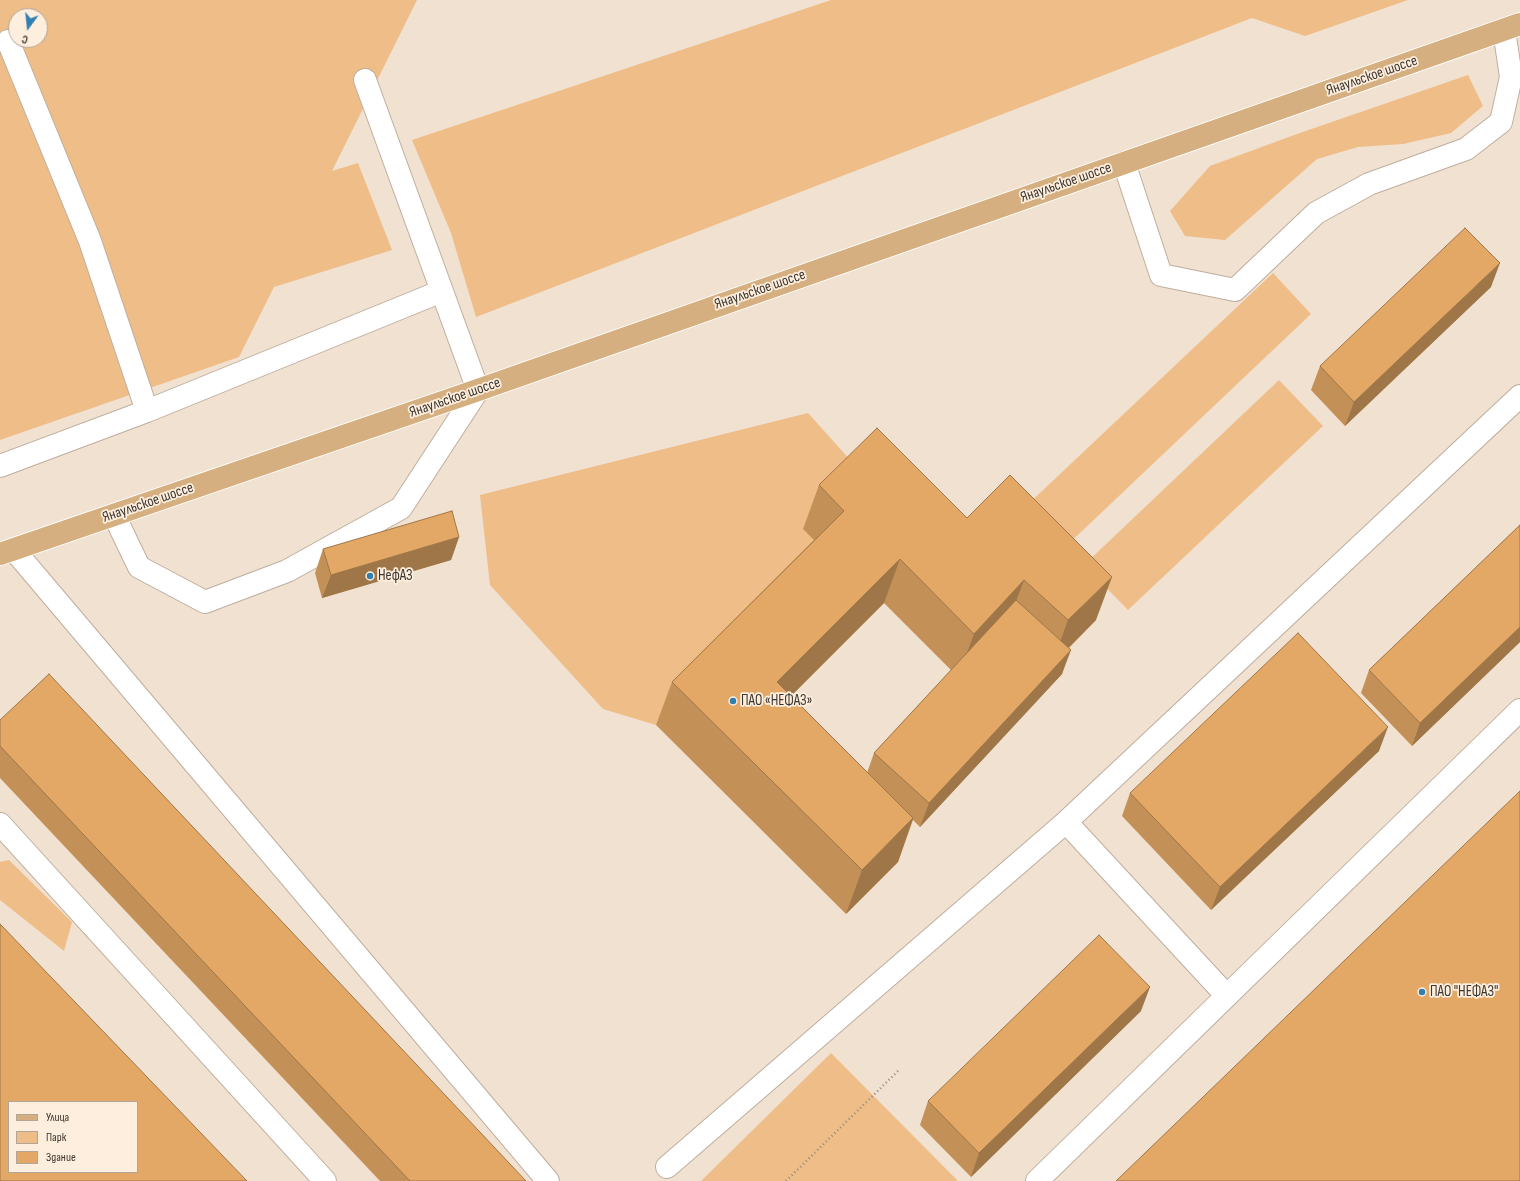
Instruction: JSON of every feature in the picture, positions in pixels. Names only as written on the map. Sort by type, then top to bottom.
[{"type":"main road","name":"Янаульское шоссе","points":[[7,552],[478,390],[1512,27]]},
{"type":"lane","points":[[1124,163],[1161,274],[1234,290],[1316,213],[1368,184],[1466,149],[1501,122],[1511,77],[1512,27]]},
{"type":"lane","points":[[11,48],[90,241],[147,410]]},
{"type":"lane","points":[[114,515],[139,567],[205,602],[286,572],[401,508],[478,390],[365,80]]},
{"type":"lane","points":[[0,466],[147,410],[442,291]]},
{"type":"lane","points":[[667,1167],[1066,822],[1520,396]]},
{"type":"lane","points":[[7,552],[548,1181]]},
{"type":"lane","points":[[1037,1181],[1226,995],[1520,710]]},
{"type":"lane","points":[[1066,822],[1226,995]]},
{"type":"lane","points":[[0,824],[325,1181]]},
{"type":"path","points":[[786,1181],[899,1070]]},
{"type":"green space","points":[[0,0],[417,0],[332,171],[358,163],[392,250],[274,287],[239,357],[0,440]]},
{"type":"green space","points":[[831,0],[1408,0],[1305,36],[1252,18],[476,317],[451,233],[412,140]]},
{"type":"green space","points":[[1468,75],[1483,106],[1451,133],[1403,144],[1358,147],[1317,159],[1225,240],[1185,236],[1170,211],[1210,166],[1297,134]]},
{"type":"green space","points":[[1273,273],[1311,314],[1062,550],[1023,509]]},
{"type":"green space","points":[[1279,380],[1323,426],[1128,610],[1084,565]]},
{"type":"green space","points":[[808,413],[861,472],[828,554],[656,725],[603,709],[490,585],[480,495]]},
{"type":"green space","points":[[9,860],[72,922],[64,951],[0,900],[0,862]]},
{"type":"green space","points":[[831,1053],[958,1181],[701,1181]]},
{"type":"building","points":[[1465,228],[1500,263],[1354,402],[1320,366]]},
{"type":"building","points":[[877,428],[967,518],[1010,475],[1112,577],[1068,620],[1024,580],[974,634],[900,559],[777,682],[913,818],[862,870],[672,682],[844,511],[819,485]]},
{"type":"building","points":[[452,511],[459,537],[331,575],[323,549]]},
{"type":"building","points":[[1520,525],[1520,627],[1420,723],[1369,670]]},
{"type":"building","points":[[1016,600],[1071,650],[929,803],[874,753]]},
{"type":"building","points":[[1298,633],[1388,727],[1220,887],[1130,793]]},
{"type":"building","points":[[49,674],[526,1181],[410,1181],[0,746],[0,720]]},
{"type":"building","name":"ПАО \"НЕФАЗ\"","points":[[1520,791],[1520,1181],[1116,1181]]},
{"type":"building","points":[[0,924],[247,1181],[0,1181]]},
{"type":"building","points":[[1099,935],[1150,987],[979,1153],[928,1101]]},
{"type":"place","name":"НефАЗ","points":[[370,576]]},
{"type":"place","name":"ПАО «НЕФАЗ»","points":[[733,701]]},
{"type":"place","name":"ПАО \"НЕФАЗ\"","points":[[1422,992]]}]
